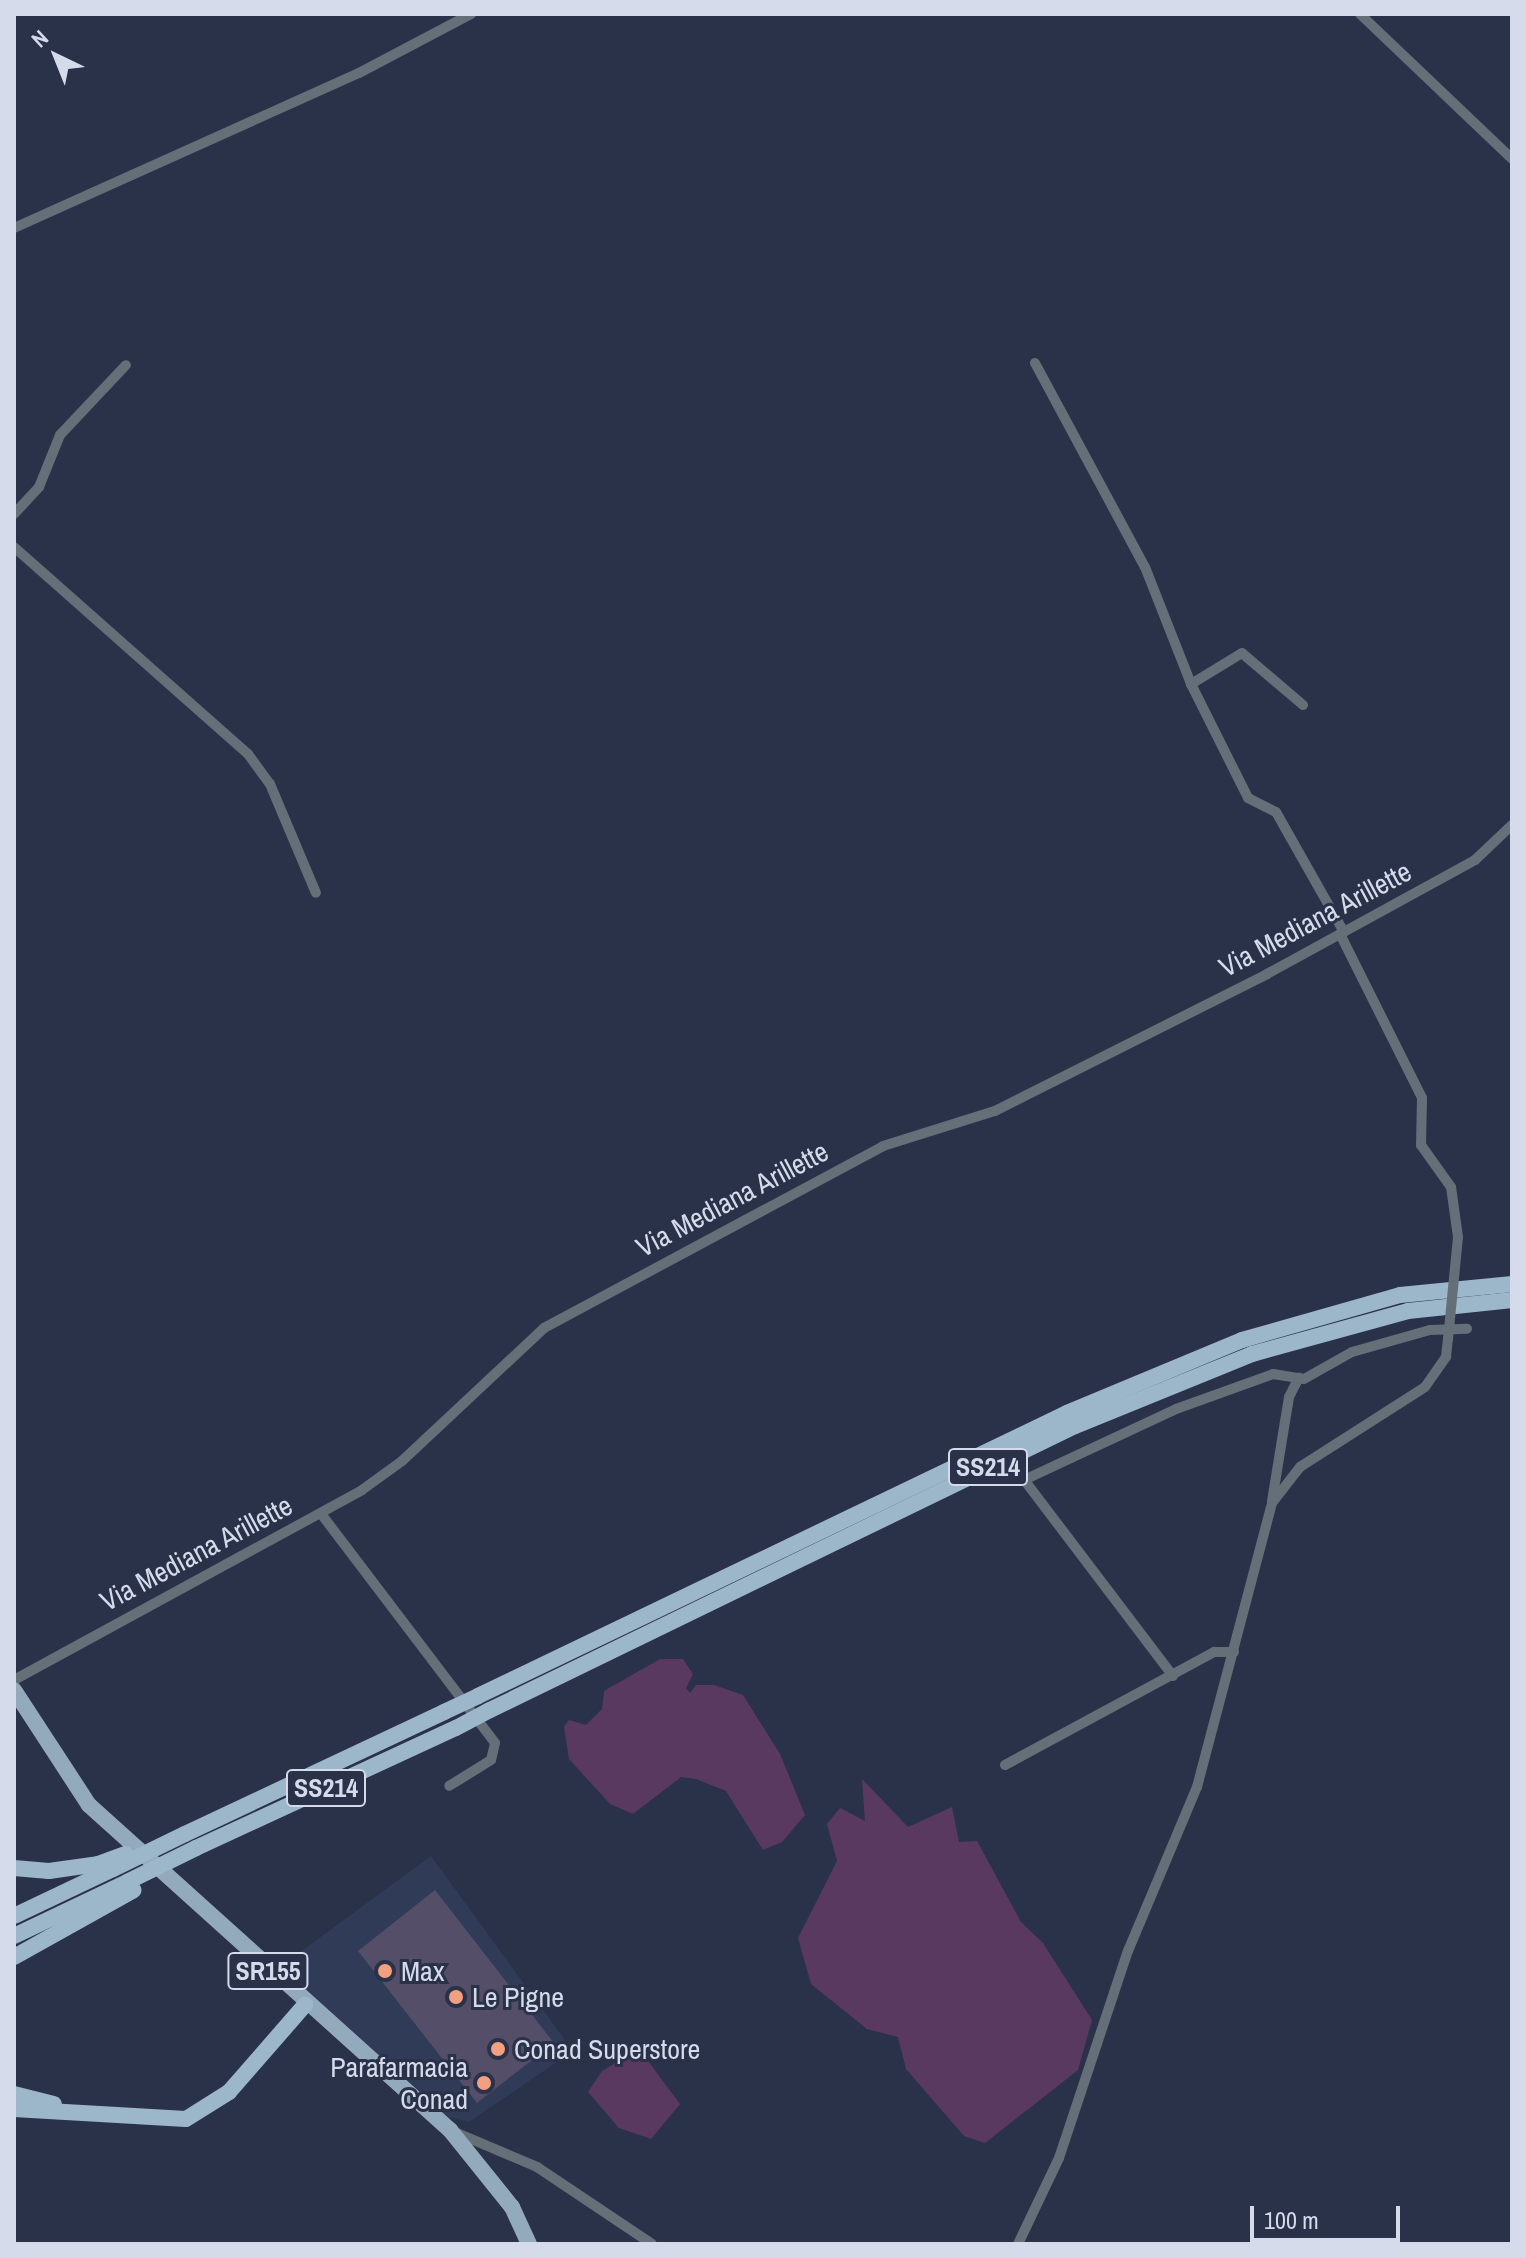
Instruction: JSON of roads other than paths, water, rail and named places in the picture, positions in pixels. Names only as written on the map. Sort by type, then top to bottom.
[{"type":"highway","name":"SS214","points":[[14,1916],[106,1866],[157,1847],[478,1696],[1067,1413],[1242,1340],[1400,1295],[1512,1284]]},
{"type":"highway","name":"SS214","points":[[14,1936],[131,1886],[196,1848],[456,1728],[1075,1426],[1252,1354],[1408,1311],[1512,1300]]},
{"type":"highway","points":[[14,1868],[49,1871],[106,1866]]},
{"type":"highway","points":[[14,1957],[131,1886]]},
{"type":"highway","points":[[14,2109],[186,2119],[215,2104],[305,2005]]},
{"type":"highway","points":[[14,2094],[122,2117]]},
{"type":"main road","name":"SR155","points":[[14,1690],[89,1805],[305,2005],[450,2130],[512,2207],[529,2244]]},
{"type":"street","points":[[14,228],[359,73],[471,14]]},
{"type":"street","points":[[1360,14],[1512,159]]},
{"type":"street","points":[[1035,363],[1145,567],[1191,684],[1248,798],[1276,812],[1342,933],[1422,1098],[1421,1145],[1451,1187],[1458,1237],[1446,1357],[1425,1387],[1300,1467],[1272,1503]]},
{"type":"street","points":[[14,514],[39,487],[60,435],[126,365]]},
{"type":"street","points":[[14,547],[248,754],[270,784],[316,893]]},
{"type":"street","points":[[1191,684],[1242,653],[1303,705]]},
{"type":"street","name":"Via Mediana Arillette","points":[[14,1680],[322,1515],[402,1461],[544,1328],[883,1146],[995,1111],[1342,933],[1475,860],[1512,825]]},
{"type":"street","points":[[1173,1676],[1024,1480],[1176,1409],[1273,1374],[1299,1377],[1352,1352],[1430,1330],[1467,1329]]},
{"type":"street","points":[[1018,2244],[1059,2158],[1128,1951],[1183,1826],[1234,1652],[1272,1503],[1282,1428],[1299,1377]]},
{"type":"street","points":[[322,1515],[495,1743],[491,1760],[449,1786]]},
{"type":"street","points":[[1005,1765],[1223,1648],[1234,1652]]},
{"type":"street","points":[[450,2130],[537,2167],[652,2244]]},
{"type":"place","name":"Max","points":[[385,1971]]},
{"type":"place","name":"Le Pigne","points":[[456,1997]]},
{"type":"place","name":"Conad Superstore","points":[[498,2049]]},
{"type":"place","name":"Parafarmacia Conad","points":[[484,2083]]}]
